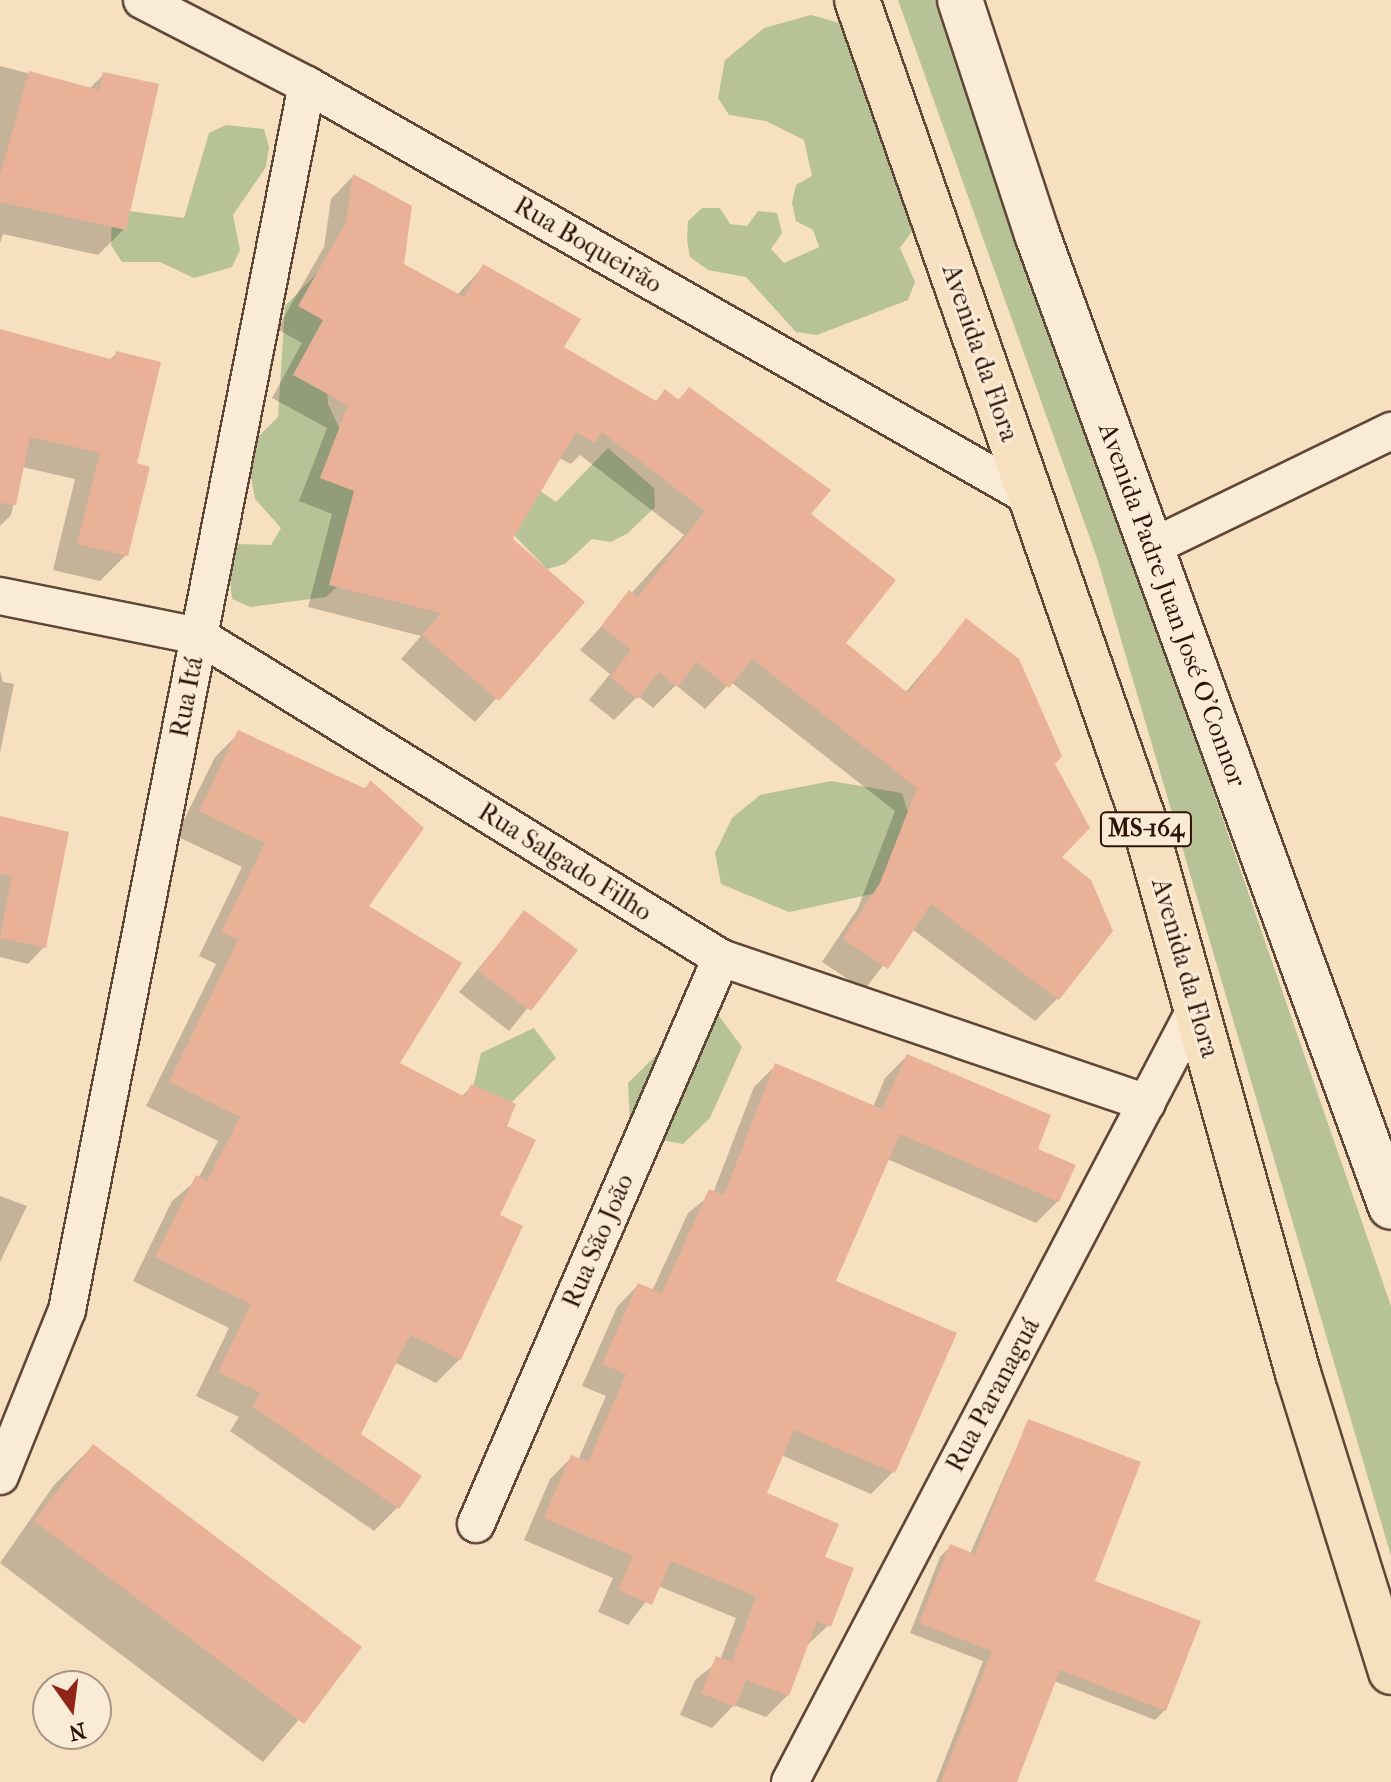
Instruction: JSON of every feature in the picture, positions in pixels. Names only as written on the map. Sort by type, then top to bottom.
[{"type":"main road","name":"Avenida da Flora","points":[[857,0],[1143,818],[1391,1672]]},
{"type":"street","name":"Rua Boqueirão","points":[[142,0],[307,85],[1030,497]]},
{"type":"street","name":"Avenida Padre Juan José O'Connor","points":[[960,0],[1152,547],[1391,1207]]},
{"type":"street","name":"Rua Itá","points":[[1,1471],[67,1310],[307,85]]},
{"type":"street","points":[[1152,547],[1391,431]]},
{"type":"street","name":"Rua Salgado Filho","points":[[0,596],[199,636],[721,958],[1147,1103]]},
{"type":"street","name":"Rua São João","points":[[476,1524],[721,958]]},
{"type":"street","name":"Rua Paranaguá","points":[[790,1782],[1196,1008]]},
{"type":"green space","points":[[898,0],[940,0],[1391,1306],[1391,1556],[1097,558]]},
{"type":"green space","points":[[811,15],[850,26],[923,216],[900,248],[915,282],[908,300],[817,335],[796,332],[746,277],[708,270],[690,257],[687,240],[688,221],[702,208],[720,208],[730,224],[747,226],[758,211],[777,213],[782,233],[771,249],[784,263],[819,247],[813,230],[796,221],[792,203],[796,185],[812,176],[804,140],[766,121],[729,115],[718,98],[725,60],[764,28]]},
{"type":"green space","points":[[226,125],[264,129],[269,147],[266,167],[233,215],[240,250],[232,267],[194,278],[160,262],[122,262],[111,245],[112,209],[184,218],[209,133]]},
{"type":"green space","points":[[322,268],[328,404],[344,438],[373,449],[340,584],[326,597],[250,607],[232,599],[228,562],[234,544],[271,545],[281,528],[255,499],[248,461],[252,443],[278,417],[285,306]]},
{"type":"green space","points":[[608,448],[654,488],[655,507],[628,533],[611,542],[592,539],[565,564],[547,569],[509,530],[540,491],[556,502]]},
{"type":"green space","points":[[831,781],[902,793],[921,853],[905,887],[789,912],[721,884],[715,853],[732,818],[760,795]]},
{"type":"green space","points":[[719,1016],[742,1047],[710,1118],[683,1144],[642,1136],[630,1123],[628,1083],[683,1029]]},
{"type":"green space","points":[[534,1028],[556,1058],[502,1112],[471,1096],[481,1053]]},
{"type":"building","points":[[29,71],[99,90],[103,72],[159,84],[126,230],[0,202],[0,176]]},
{"type":"building","points":[[353,174],[412,206],[404,264],[464,297],[483,264],[581,319],[564,347],[656,401],[665,389],[679,400],[689,387],[831,490],[811,514],[896,580],[846,643],[908,693],[966,618],[1019,659],[1062,756],[1055,764],[1090,828],[1062,857],[1091,880],[1113,931],[1059,1000],[931,904],[888,969],[843,939],[880,883],[917,788],[752,659],[729,688],[697,662],[677,687],[659,672],[638,699],[610,677],[631,650],[601,626],[629,590],[638,597],[705,511],[602,432],[595,443],[576,432],[513,539],[585,602],[499,701],[422,635],[441,613],[329,585],[354,491],[320,478],[348,405],[293,375],[323,320],[298,306],[346,222]]},
{"type":"building","points":[[0,329],[114,360],[116,351],[161,362],[137,463],[150,467],[128,556],[77,544],[100,453],[30,437],[16,505],[0,503]]},
{"type":"building","points":[[238,730],[366,789],[370,780],[424,828],[369,906],[462,963],[400,1063],[465,1097],[471,1084],[516,1104],[507,1126],[536,1140],[500,1215],[523,1226],[461,1360],[410,1335],[361,1434],[422,1476],[399,1509],[252,1406],[261,1393],[218,1372],[251,1304],[155,1257],[196,1175],[207,1181],[240,1117],[169,1082],[238,940],[221,932],[265,843],[199,811]]},
{"type":"building","points":[[0,816],[69,832],[46,948],[0,938],[12,876],[0,874]]},
{"type":"building","points":[[524,910],[578,950],[531,1011],[478,971]]},
{"type":"building","points":[[907,1054],[1051,1115],[1038,1149],[1076,1165],[1059,1202],[900,1134],[836,1281],[957,1333],[895,1473],[794,1430],[767,1493],[839,1524],[825,1557],[854,1568],[831,1627],[817,1621],[789,1696],[746,1680],[735,1707],[701,1693],[716,1656],[732,1662],[756,1596],[671,1561],[652,1605],[618,1590],[633,1556],[544,1518],[571,1455],[588,1462],[626,1374],[602,1364],[638,1283],[662,1293],[709,1189],[724,1195],[775,1063],[882,1109]]},
{"type":"building","points":[[1028,1419],[1141,1462],[1095,1581],[1201,1621],[1166,1711],[1060,1670],[1017,1782],[941,1782],[992,1651],[919,1623],[950,1544],[975,1554]]},
{"type":"building","points":[[93,1444],[362,1647],[304,1724],[34,1521]]}]
